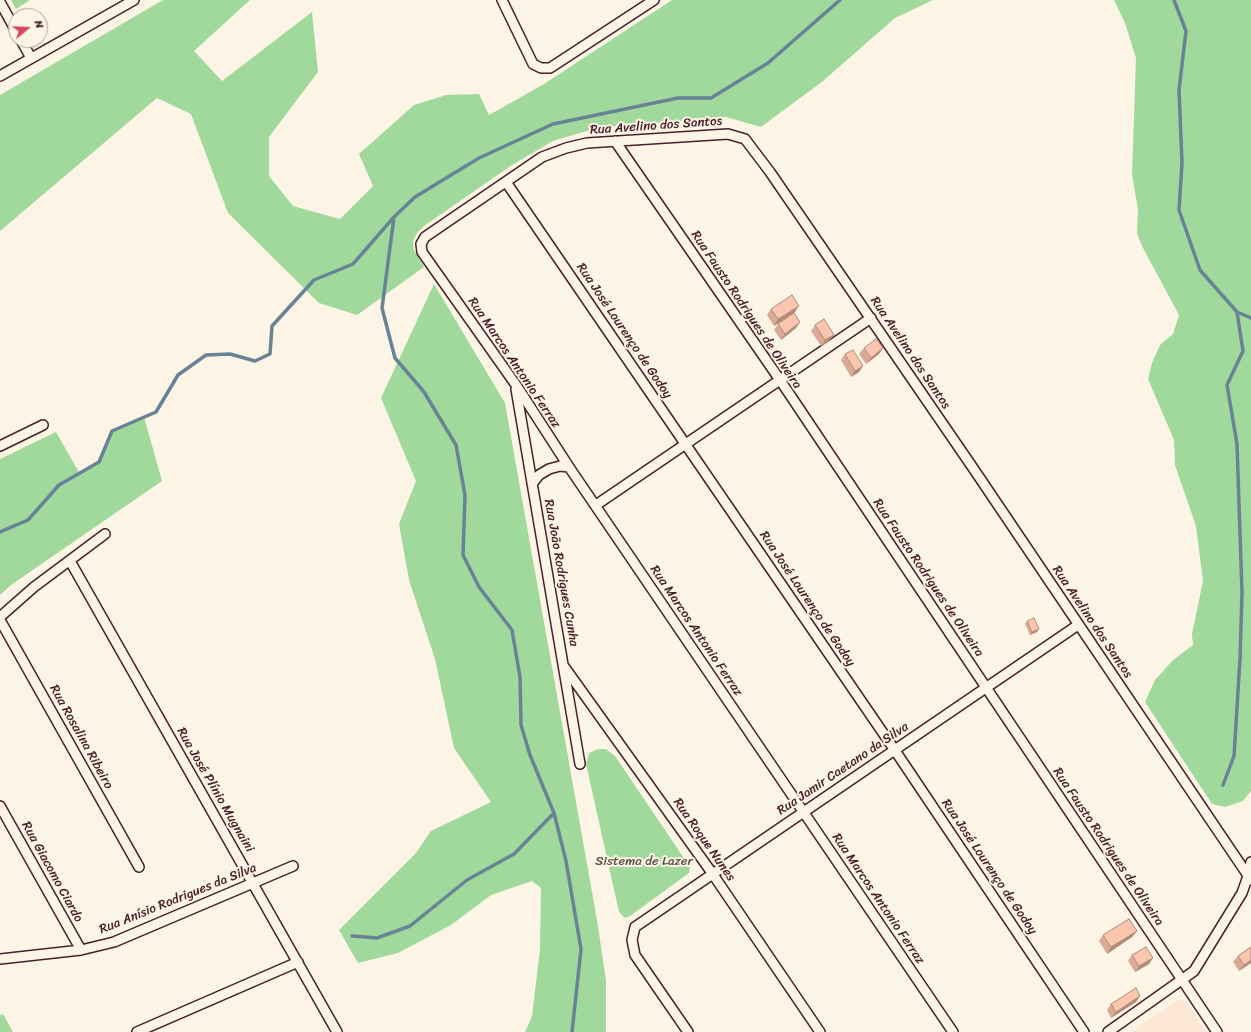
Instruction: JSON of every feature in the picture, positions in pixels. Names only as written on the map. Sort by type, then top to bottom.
[{"type":"street","points":[[0,76],[134,0]]},
{"type":"street","points":[[502,0],[533,64],[541,68],[550,68],[654,0]]},
{"type":"street","points":[[0,2],[8,16]]},
{"type":"street","points":[[25,48],[31,58]]},
{"type":"street","name":"Rua Avelino dos Santos","points":[[421,244],[425,237],[542,157],[566,148],[587,143],[728,134],[745,139],[871,318],[1250,878]]},
{"type":"street","name":"Rua Fausto Rodrigues de Oliveira","points":[[615,141],[780,380],[1216,1032]]},
{"type":"street","name":"Rua José Lourenço de Godoy","points":[[506,182],[894,749],[1084,1032]]},
{"type":"street","name":"Rua Marcos Antonio Ferraz","points":[[421,244],[422,252],[516,385],[568,467],[596,505],[953,1032]]},
{"type":"street","points":[[596,505],[871,318]]},
{"type":"street","name":"Rua João Rodrigues Cunha","points":[[516,385],[580,764]]},
{"type":"street","points":[[0,446],[43,425]]},
{"type":"street","points":[[532,484],[539,475],[549,469],[560,466],[568,467]]},
{"type":"street","points":[[0,618],[34,587],[105,534]]},
{"type":"street","name":"Rua José Plínio Mugnaini","points":[[70,561],[338,1032]]},
{"type":"street","name":"Rua Rosalina Ribeiro","points":[[0,618],[140,867]]},
{"type":"street","name":"Rua Jamir Caetano da Silva","points":[[688,1032],[635,955],[632,940],[635,927],[712,873],[1078,625]]},
{"type":"street","name":"Rua Roque Nunes","points":[[563,665],[712,873],[820,1032]]},
{"type":"street","name":"Rua Giacomo Ciardo","points":[[0,806],[81,950]]},
{"type":"street","points":[[1108,1032],[1182,981],[1194,971],[1250,878],[1251,862]]},
{"type":"street","name":"Rua Anísio Rodrigues da Silva","points":[[0,959],[81,950],[114,942],[293,866]]},
{"type":"street","points":[[137,1032],[220,998],[298,962]]},
{"type":"shaded area","points":[[1178,1000],[1186,1001],[1206,1032],[1131,1032]]},
{"type":"green space","points":[[11,0],[30,0],[18,8],[15,8]]},
{"type":"green space","points":[[163,0],[250,0],[194,51],[222,81],[312,12],[318,72],[269,137],[269,176],[293,206],[340,219],[373,186],[359,154],[414,105],[446,95],[479,94],[489,115],[544,84],[672,0],[933,0],[895,18],[823,81],[761,127],[726,117],[597,128],[553,141],[512,165],[424,226],[417,233],[413,241],[414,250],[424,267],[357,315],[319,303],[228,213],[191,114],[157,98],[0,231],[0,95]]},
{"type":"green space","points":[[1114,0],[1251,0],[1251,791],[1243,801],[1225,807],[1212,804],[1145,702],[1155,680],[1173,660],[1193,645],[1192,634],[1203,581],[1196,526],[1175,465],[1174,440],[1148,379],[1152,363],[1160,345],[1173,334],[1179,315],[1137,234],[1138,209],[1132,175],[1136,58],[1125,23]]},
{"type":"green space","points":[[434,284],[505,403],[597,920],[606,980],[606,1032],[525,1032],[532,1016],[540,949],[541,888],[532,881],[491,895],[451,925],[398,953],[358,963],[339,930],[416,853],[431,831],[491,802],[454,748],[435,659],[409,580],[399,524],[416,481],[381,398]]},
{"type":"green space","points":[[144,417],[162,481],[11,585],[0,595],[0,459],[56,432],[80,474],[99,462],[112,431]]},
{"type":"green space","name":"Sistema de Lazer","points":[[598,749],[606,749],[615,756],[690,867],[689,873],[630,916],[625,918],[619,912],[586,764],[589,753]]},
{"type":"green space","points":[[3,1014],[13,1032],[0,1032],[0,1015]]},
{"type":"building","points":[[792,295],[799,306],[778,319],[771,309]]},
{"type":"building","points":[[794,313],[800,322],[785,334],[778,324]]},
{"type":"building","points":[[824,319],[834,335],[825,340],[815,325]]},
{"type":"building","points":[[876,339],[883,348],[871,358],[864,348]]},
{"type":"building","points":[[853,350],[863,366],[855,371],[845,354]]},
{"type":"building","points":[[1034,618],[1039,629],[1032,632],[1027,621]]},
{"type":"building","points":[[1129,919],[1137,931],[1111,947],[1103,935]]},
{"type":"building","points":[[1146,947],[1153,958],[1139,966],[1132,955]]},
{"type":"building","points":[[1251,947],[1251,960],[1244,965],[1238,956]]},
{"type":"building","points":[[1136,988],[1140,996],[1116,1012],[1111,1004]]},
{"type":"waterway","points":[[0,532],[28,520],[59,485],[99,462],[112,431],[156,412],[178,375],[206,355],[230,354],[255,361],[270,354],[272,326],[314,280],[353,264],[394,217],[415,197],[479,158],[553,124],[678,98],[711,98],[768,63],[840,0]]},
{"type":"waterway","points":[[1174,0],[1186,31],[1179,90],[1182,163],[1179,210],[1200,270],[1237,312],[1243,351],[1227,385],[1237,444],[1242,593],[1240,659],[1234,756],[1223,785]]},
{"type":"waterway","points":[[394,217],[382,308],[395,358],[424,392],[456,445],[465,495],[463,555],[479,587],[512,630],[520,677],[521,725],[530,755],[554,813],[566,861],[581,949],[572,1032]]},
{"type":"waterway","points":[[1237,312],[1251,318]]},
{"type":"waterway","points":[[352,936],[377,938],[410,926],[467,880],[514,854],[554,813]]}]
